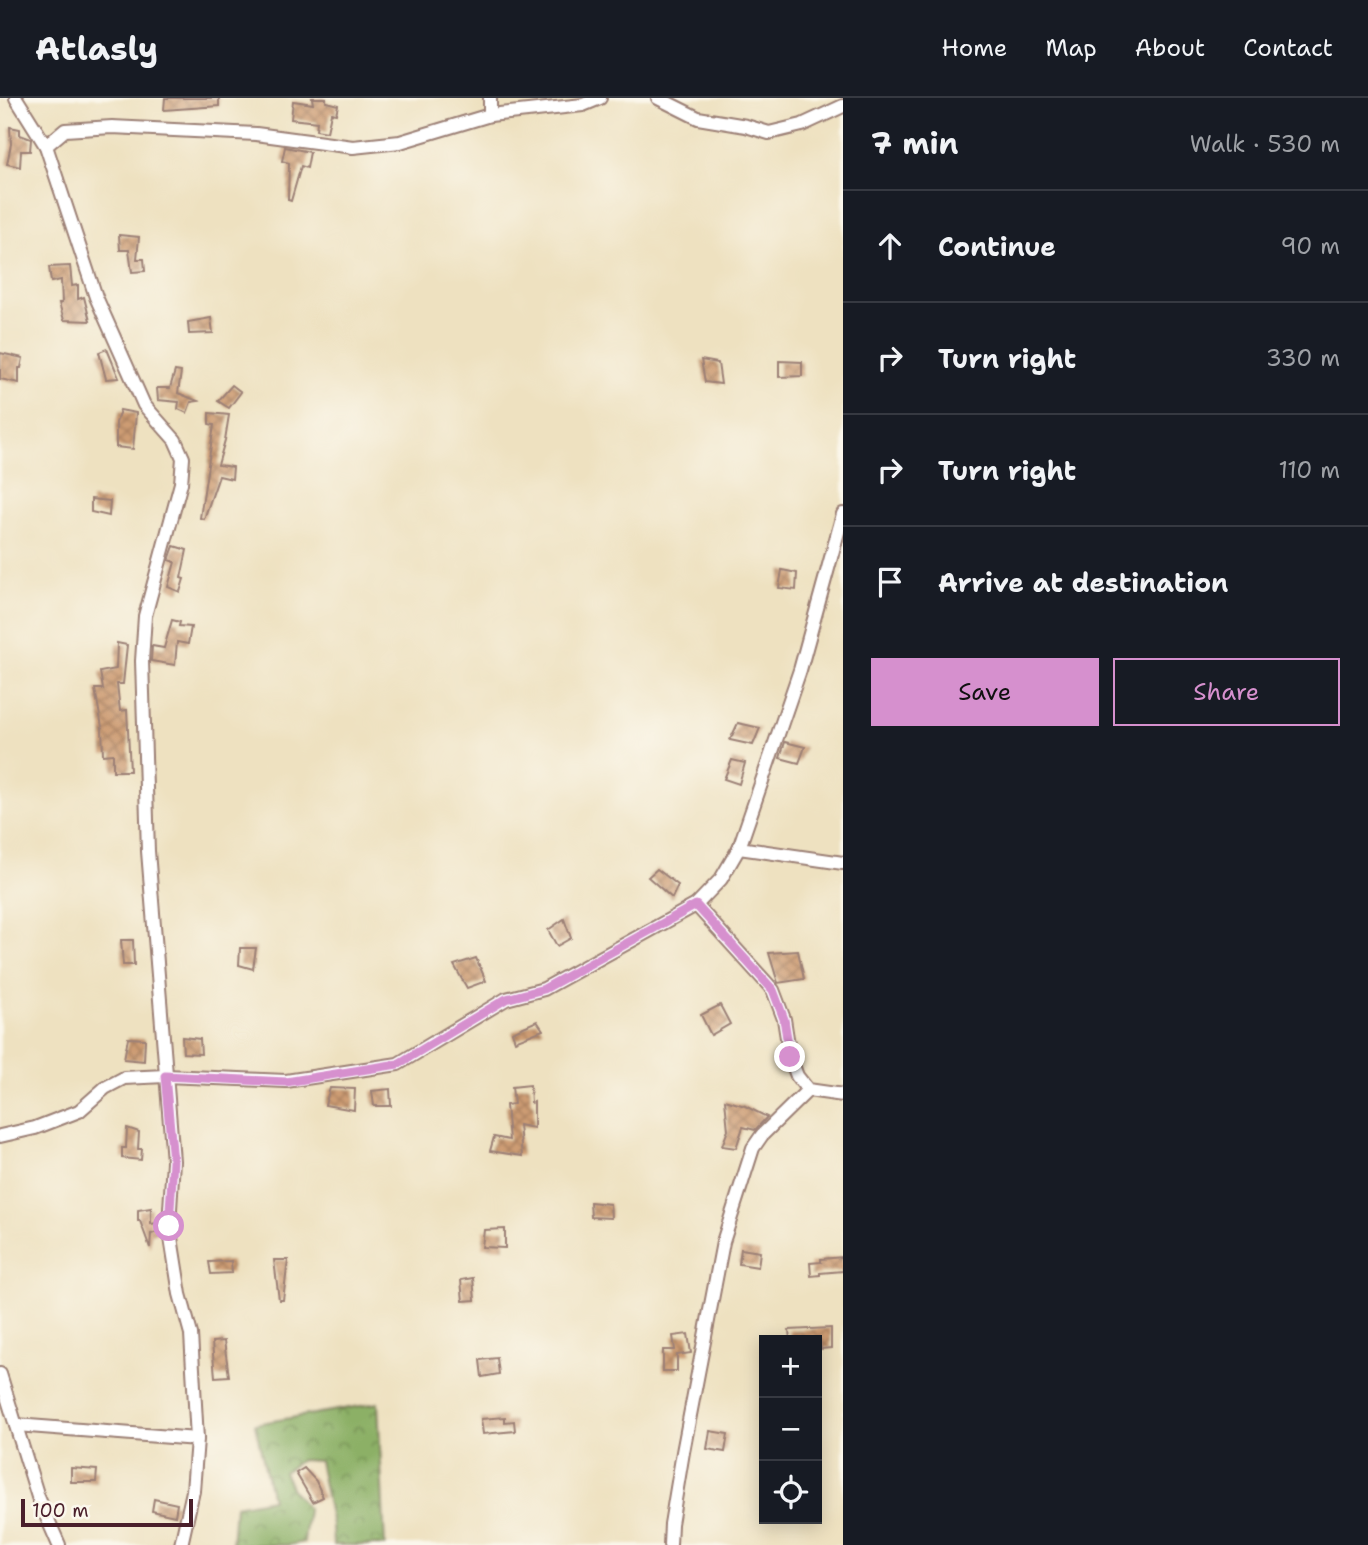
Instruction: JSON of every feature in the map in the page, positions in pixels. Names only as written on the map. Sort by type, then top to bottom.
[{"type":"street","points":[[16,98],[46,145],[102,309],[144,405],[175,440],[183,458],[181,483],[145,616],[142,661],[148,851],[173,1161],[169,1226],[180,1294],[191,1334],[197,1440],[193,1491],[181,1545]]},
{"type":"street","points":[[490,115],[491,98]]},
{"type":"street","points":[[46,145],[65,130],[112,127],[256,134],[353,147],[400,142],[490,115],[583,105],[600,98]]},
{"type":"street","points":[[658,98],[698,118],[769,133],[802,125],[843,106]]},
{"type":"street","points":[[0,1136],[35,1128],[79,1111],[104,1088],[124,1078],[165,1076],[286,1082],[398,1064],[506,999],[544,989],[696,905],[721,879],[739,848],[800,670],[843,514]]},
{"type":"street","points":[[739,848],[843,863]]},
{"type":"street","points":[[696,905],[773,990],[784,1019],[790,1057],[797,1076],[808,1090],[843,1095]]},
{"type":"street","points":[[670,1545],[683,1452],[723,1242],[753,1148],[762,1135],[808,1090]]},
{"type":"street","points":[[0,1374],[38,1497],[59,1545]]},
{"type":"street","points":[[16,1425],[197,1440]]},
{"type":"green space","points":[[378,1403],[385,1545],[333,1545],[332,1525],[319,1461],[301,1460],[284,1472],[292,1490],[308,1509],[304,1542],[289,1545],[232,1545],[235,1506],[272,1499],[255,1424]]},
{"type":"building","points":[[165,98],[219,98],[219,106],[164,110]]},
{"type":"building","points":[[312,98],[326,98],[326,102],[338,105],[336,114],[331,113],[327,132],[316,130],[317,122],[291,119],[293,101],[313,104]]},
{"type":"building","points":[[10,127],[20,129],[20,135],[31,139],[30,151],[21,151],[20,167],[7,164],[11,144]]},
{"type":"building","points":[[285,147],[310,152],[307,168],[301,166],[291,201],[288,200],[289,163],[282,161]]},
{"type":"building","points":[[119,235],[139,237],[137,259],[144,259],[145,271],[132,272],[129,250],[120,250]]},
{"type":"building","points":[[70,266],[72,286],[78,285],[78,299],[84,297],[90,321],[64,320],[59,303],[62,303],[61,280],[51,282],[49,267]]},
{"type":"building","points":[[211,318],[213,333],[189,334],[188,322]]},
{"type":"building","points":[[107,349],[119,378],[106,379],[99,352]]},
{"type":"building","points":[[0,353],[23,358],[19,368],[19,383],[0,379]]},
{"type":"building","points":[[701,360],[718,363],[721,384],[705,382]]},
{"type":"building","points":[[779,361],[802,362],[802,376],[779,377]]},
{"type":"building","points":[[175,371],[181,372],[178,393],[198,401],[191,402],[187,413],[178,409],[179,402],[158,400],[157,388],[170,388]]},
{"type":"building","points":[[232,385],[241,392],[229,408],[218,401]]},
{"type":"building","points":[[120,410],[136,413],[133,449],[116,447],[116,423]]},
{"type":"building","points":[[209,413],[229,415],[218,465],[233,467],[232,479],[219,476],[204,519],[200,518],[214,425],[209,424]]},
{"type":"building","points":[[91,499],[110,501],[109,516],[91,512]]},
{"type":"building","points":[[174,546],[187,550],[180,592],[168,587],[175,562],[169,560]]},
{"type":"building","points":[[782,570],[797,573],[796,590],[779,588]]},
{"type":"building","points":[[172,620],[180,622],[179,626],[191,627],[188,644],[177,642],[175,665],[151,661],[152,646],[164,648]]},
{"type":"building","points":[[117,643],[127,645],[123,684],[117,684],[120,711],[127,710],[130,771],[113,771],[113,754],[103,755],[102,727],[95,689],[103,689],[100,672],[116,669]]},
{"type":"building","points":[[738,723],[760,728],[753,745],[730,740]]},
{"type":"building","points":[[785,742],[805,747],[799,763],[780,758]]},
{"type":"building","points":[[732,760],[745,763],[739,784],[724,779]]},
{"type":"building","points":[[657,869],[678,885],[672,898],[648,877]]},
{"type":"building","points":[[564,919],[571,938],[557,946],[548,930]]},
{"type":"building","points":[[121,940],[133,940],[134,965],[123,965]]},
{"type":"building","points":[[240,948],[256,948],[253,969],[239,965]]},
{"type":"building","points":[[798,951],[804,979],[778,983],[769,953]]},
{"type":"building","points":[[476,958],[486,981],[467,988],[454,965]]},
{"type":"building","points":[[720,1005],[730,1024],[711,1035],[701,1015]]},
{"type":"building","points":[[537,1021],[543,1030],[515,1041],[512,1032]]},
{"type":"building","points":[[182,1037],[200,1039],[201,1054],[183,1053]]},
{"type":"building","points":[[128,1038],[145,1039],[144,1061],[124,1059]]},
{"type":"building","points":[[530,1085],[531,1103],[534,1102],[534,1128],[519,1125],[522,1156],[490,1151],[494,1137],[509,1140],[506,1105],[514,1104],[512,1087]]},
{"type":"building","points":[[330,1088],[355,1089],[354,1110],[325,1105]]},
{"type":"building","points":[[390,1089],[391,1106],[374,1106],[372,1091]]},
{"type":"building","points":[[725,1100],[767,1117],[755,1130],[743,1127],[736,1148],[722,1146],[728,1130]]},
{"type":"building","points":[[127,1128],[139,1132],[138,1149],[142,1149],[141,1160],[122,1158],[122,1148],[126,1148]]},
{"type":"building","points":[[590,1202],[610,1204],[611,1218],[591,1217]]},
{"type":"building","points":[[151,1208],[151,1224],[157,1223],[157,1232],[151,1234],[150,1248],[138,1221],[138,1210]]},
{"type":"building","points":[[505,1229],[505,1248],[482,1247],[484,1230]]},
{"type":"building","points":[[741,1249],[760,1252],[758,1267],[739,1264]]},
{"type":"building","points":[[843,1257],[843,1271],[811,1276],[810,1263]]},
{"type":"building","points":[[274,1260],[288,1260],[283,1300],[279,1300]]},
{"type":"building","points":[[231,1261],[232,1273],[211,1274],[209,1262]]},
{"type":"building","points":[[473,1278],[475,1300],[463,1301],[461,1280]]},
{"type":"building","points":[[831,1328],[831,1348],[822,1349],[822,1335],[790,1335],[789,1330]]},
{"type":"building","points":[[688,1334],[691,1353],[677,1355],[677,1371],[663,1371],[663,1350],[675,1350],[673,1336]]},
{"type":"building","points":[[224,1341],[229,1376],[215,1377],[212,1342]]},
{"type":"building","points":[[497,1358],[499,1374],[482,1377],[480,1360]]},
{"type":"building","points":[[505,1417],[505,1422],[514,1421],[515,1431],[483,1434],[481,1419]]},
{"type":"building","points":[[710,1431],[728,1434],[725,1452],[707,1449]]},
{"type":"building","points":[[71,1468],[97,1470],[96,1482],[71,1482]]},
{"type":"building","points":[[304,1468],[316,1481],[323,1497],[313,1502],[296,1473]]},
{"type":"building","points":[[154,1499],[177,1504],[175,1516],[152,1511]]},
{"type":"route","points":[[169,1226],[173,1161],[165,1076],[286,1082],[398,1064],[506,999],[544,989],[696,905],[773,990],[784,1019],[790,1057]]}]
